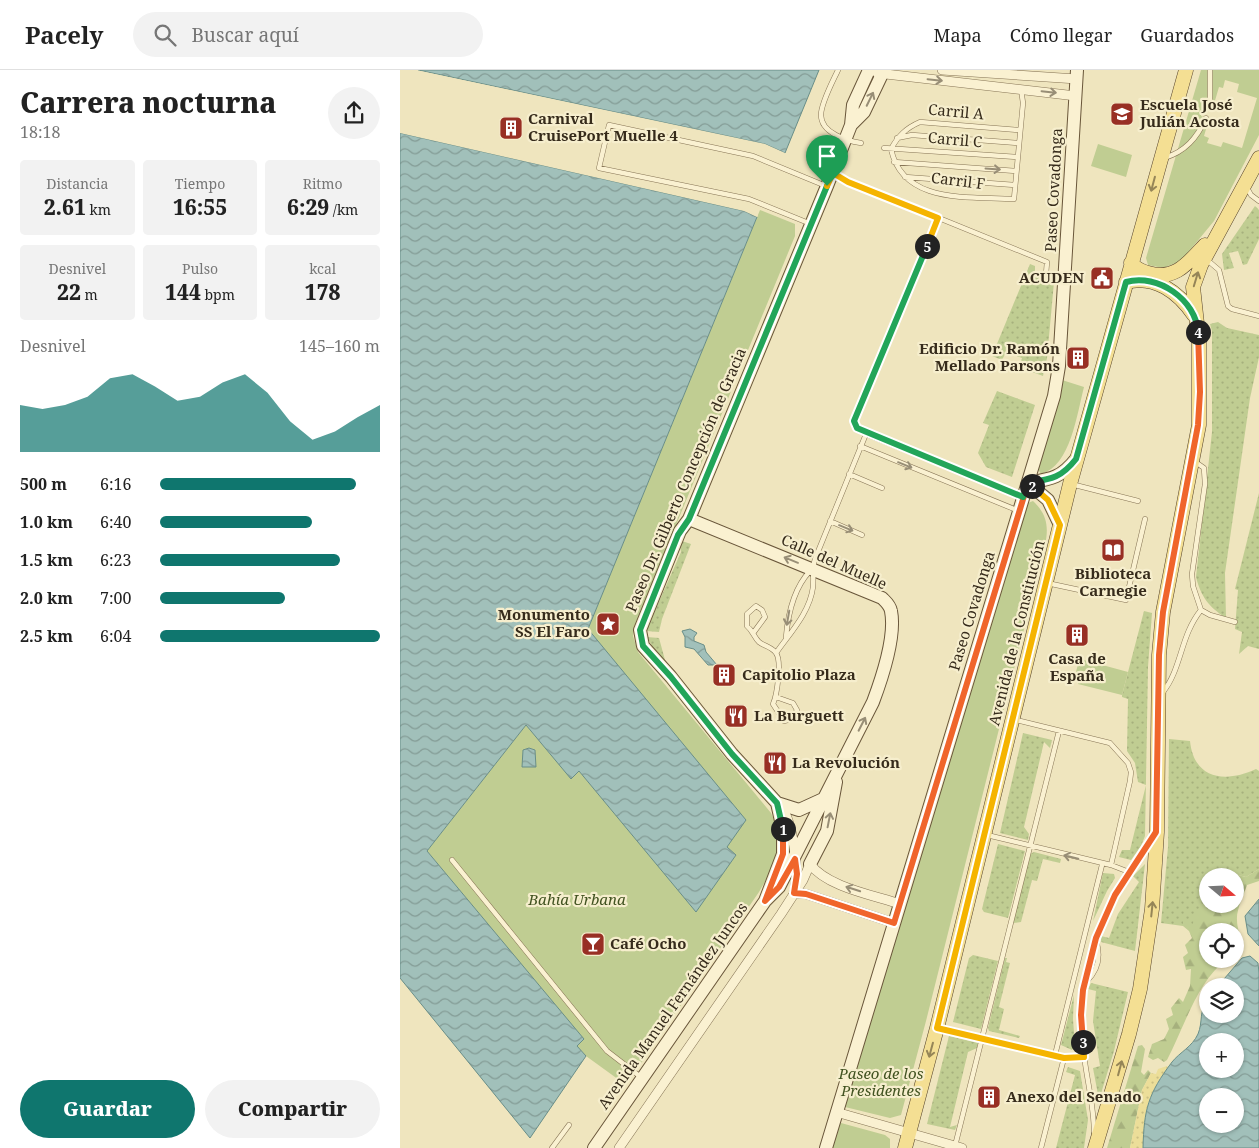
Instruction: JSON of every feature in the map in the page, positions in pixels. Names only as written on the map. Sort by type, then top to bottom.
[{"type":"main road","name":"Avenida de la Constitución","points":[[905,1148],[937,1028],[1076,459],[1186,70]]},
{"type":"main road","name":"Paseo Dr. Gilberto Concepción de Gracia","points":[[777,803],[732,754],[671,677],[643,646],[640,630],[680,531],[689,519],[833,173],[851,125],[864,112],[876,71]]},
{"type":"main road","name":"Paseo Covadonga","points":[[826,1148],[1054,396],[1059,366],[1077,74]]},
{"type":"main road","points":[[1095,1148],[1117,1080],[1140,989],[1152,909],[1156,832],[1159,655],[1163,612],[1193,460],[1200,392],[1197,320],[1193,287],[1204,258],[1246,185],[1259,158]]},
{"type":"main road","points":[[1246,185],[1259,168]]},
{"type":"main road","points":[[1131,263],[1138,270],[1156,275],[1177,272],[1189,264],[1219,232]]},
{"type":"main road","points":[[1126,282],[1135,280],[1145,281],[1172,290],[1182,299],[1197,320]]},
{"type":"main road","points":[[1028,483],[1052,478],[1064,473],[1076,459]]},
{"type":"main road","points":[[1028,483],[1048,500],[1060,525]]},
{"type":"main road","name":"Calle del Muelle","points":[[689,519],[882,598],[891,611],[890,637],[882,678],[873,702],[823,799],[795,859]]},
{"type":"main road","name":"Calle del Muelle","points":[[810,864],[827,831],[840,767]]},
{"type":"main road","points":[[777,803],[798,810],[823,799]]},
{"type":"main road","points":[[765,901],[783,854],[783,830],[777,803]]},
{"type":"main road","name":"Avenida Manuel Fernández Juncos","points":[[594,1148],[765,901],[779,887],[795,859]]},
{"type":"street","points":[[942,70],[1077,74]]},
{"type":"street","points":[[876,71],[1076,96]]},
{"type":"street","points":[[1003,73],[1020,86],[1021,90]]},
{"type":"street","points":[[777,803],[787,817],[795,859],[797,874],[794,893]]},
{"type":"street","points":[[619,1148],[794,893],[810,864],[817,874],[835,882],[900,904]]},
{"type":"street","points":[[794,893],[806,894],[894,923]]},
{"type":"street","points":[[836,1112],[958,1147]]},
{"type":"lane","points":[[838,70],[821,116],[832,133],[845,140],[860,143]]},
{"type":"lane","points":[[1210,70],[1210,103]]},
{"type":"lane","points":[[1018,142],[912,135],[897,138],[891,149],[894,162],[904,176],[1015,185],[1023,102],[1021,90]]},
{"type":"lane","points":[[1160,159],[1184,150],[1201,128],[1206,118]]},
{"type":"lane","name":"Carril A","points":[[897,138],[908,127],[920,122],[1019,130]]},
{"type":"lane","points":[[811,224],[749,199],[599,168],[610,125],[753,156],[827,186]]},
{"type":"lane","name":"Carril C","points":[[884,148],[1017,157]]},
{"type":"lane","points":[[894,162],[1016,171]]},
{"type":"lane","points":[[833,173],[848,182],[1047,262],[1046,274]]},
{"type":"lane","name":"Carril F","points":[[904,176],[926,191],[936,193],[1014,199],[1015,185]]},
{"type":"lane","points":[[1246,185],[1251,195],[1259,201]]},
{"type":"lane","points":[[938,218],[854,421],[857,428],[866,434],[1023,497]]},
{"type":"lane","points":[[1204,258],[1219,270],[1228,306],[1232,309],[1259,316]]},
{"type":"lane","points":[[786,639],[788,616],[801,581],[812,569],[866,434]]},
{"type":"lane","points":[[860,446],[1019,511]]},
{"type":"lane","points":[[1193,460],[1204,468],[1205,484],[1192,574],[1193,586],[1201,610],[1210,616],[1235,622]]},
{"type":"lane","points":[[849,474],[882,488]]},
{"type":"lane","points":[[1070,484],[1138,501]]},
{"type":"lane","points":[[1046,582],[1126,600],[1145,519]]},
{"type":"lane","points":[[830,522],[862,534]]},
{"type":"lane","points":[[776,653],[800,620],[813,588],[812,569]]},
{"type":"lane","points":[[754,632],[765,617],[762,610],[756,606],[747,614],[747,626],[754,632],[759,642],[776,653],[779,660],[776,697],[773,704],[775,710],[784,721],[792,718],[796,710],[793,703],[776,697]]},
{"type":"lane","points":[[1158,698],[1172,675],[1191,622],[1201,610]]},
{"type":"lane","points":[[1013,719],[1110,743],[1128,763],[1131,772],[1130,781],[1111,865]]},
{"type":"lane","points":[[958,1147],[981,1039],[1058,731]]},
{"type":"lane","points":[[1095,1148],[1094,1114],[1084,1057],[1081,1015],[1085,983],[1096,938],[1104,918],[1129,872],[1145,852],[1156,832]]},
{"type":"lane","points":[[985,834],[1111,865],[1129,872]]},
{"type":"lane","points":[[452,860],[608,1051],[643,1079]]},
{"type":"lane","points":[[1055,1055],[1102,864]]},
{"type":"lane","points":[[937,1028],[1064,1058],[1084,1057]]},
{"type":"lane","points":[[1042,1148],[1064,1058]]},
{"type":"lane","points":[[552,1148],[569,1125]]},
{"type":"green space","points":[[1201,70],[1259,70],[1259,135],[1214,221],[1181,261],[1163,268],[1148,265],[1146,258]],"holes":[[[1225,80],[1239,84],[1237,92],[1257,98],[1242,148],[1223,142],[1221,147],[1207,143],[1209,138],[1204,136],[1209,119],[1201,116],[1205,101],[1214,104],[1219,87],[1223,88]]]},
{"type":"green space","points":[[1098,144],[1132,155],[1126,177],[1091,166]]},
{"type":"green space","points":[[1255,206],[1259,210],[1259,239],[1247,264],[1243,265],[1238,251],[1229,253],[1234,268],[1224,270],[1222,254]]},
{"type":"green space","name":"Bahía Urbana","points":[[760,210],[795,224],[795,236],[634,627],[633,636],[638,652],[771,813],[778,834],[778,844],[773,863],[759,892],[626,1085],[586,1056],[577,1046],[583,1039],[427,851],[526,725],[571,778],[579,771],[696,911],[736,855],[727,848],[617,666],[588,629]]},
{"type":"green space","points":[[1030,264],[1035,266],[1035,276],[1054,282],[1047,358],[1043,376],[1019,367],[1022,358],[1006,352],[1002,360],[992,356]]},
{"type":"green space","points":[[1218,322],[1227,328],[1259,335],[1259,357],[1250,398],[1225,573],[1226,618],[1206,601],[1196,577],[1212,432],[1212,331],[1210,324]]},
{"type":"green space","points":[[1062,380],[1084,387],[1075,424],[1066,450],[1051,469],[1041,474],[1038,469],[1060,394]]},
{"type":"green space","points":[[997,391],[1035,405],[1012,477],[986,467],[978,453],[989,425],[983,423]]},
{"type":"green space","points":[[1259,493],[1259,649],[1248,646],[1239,654],[1242,632],[1235,629],[1238,590],[1235,589]]},
{"type":"green space","name":"Paseo de los Presidentes","points":[[1033,501],[1046,521],[1045,545],[901,1115],[890,1118],[845,1107],[1028,503]]},
{"type":"green space","points":[[682,541],[691,544],[662,619],[659,632],[646,631],[681,552]]},
{"type":"green space","points":[[1144,611],[1152,613],[1148,667],[1146,785],[1138,782],[1135,763],[1127,751],[1128,699],[1122,697]]},
{"type":"green space","points":[[647,637],[659,638],[665,660],[656,653]]},
{"type":"green space","points":[[1084,660],[1128,672],[1122,695],[1078,684],[1079,681],[1074,680],[1078,664]]},
{"type":"green space","points":[[1023,733],[1052,740],[1050,748],[1044,742],[1024,827],[1029,834],[1028,840],[1000,833]]},
{"type":"green space","points":[[1169,739],[1190,741],[1198,764],[1205,771],[1213,775],[1223,777],[1234,776],[1256,769],[1259,771],[1259,869],[1246,877],[1244,876],[1244,868],[1199,868],[1199,913],[1210,913],[1192,927],[1183,921],[1183,926],[1161,923],[1168,847]]},
{"type":"green space","points":[[1146,785],[1145,836],[1141,846],[1131,860],[1119,857],[1122,850],[1130,850]]},
{"type":"green space","points":[[998,844],[1025,851],[1008,918],[984,912],[982,909]]},
{"type":"green space","points":[[1034,852],[1061,859],[1060,863],[1043,859],[1037,881],[1032,880],[1021,922],[1013,923],[1030,854]]},
{"type":"green space","points":[[1145,864],[1135,951],[1101,942],[1101,936],[1109,938],[1118,914],[1139,882],[1133,876]]},
{"type":"green space","points":[[1259,869],[1259,881],[1247,885],[1244,893],[1244,876]]},
{"type":"green space","points":[[1103,873],[1114,874],[1115,878],[1093,921]]},
{"type":"green space","points":[[1197,911],[1199,911],[1199,913],[1238,913],[1238,923],[1199,923],[1199,968],[1217,968],[1209,978],[1199,978],[1199,992],[1167,1060],[1164,1062],[1158,1058],[1153,1060],[1148,1057],[1152,1044],[1164,1039],[1169,1029],[1166,1019],[1173,1015],[1171,1008],[1179,998],[1183,1002],[1190,986],[1191,969],[1186,970],[1183,957],[1188,953],[1185,945],[1192,938],[1189,931],[1183,926],[1183,920],[1192,926]]},
{"type":"green space","points":[[973,955],[998,961],[981,1029],[953,1022],[969,958]]},
{"type":"green space","points":[[1005,958],[1007,958],[1006,962],[1010,963],[999,1007],[1004,1009],[999,1030],[1020,1036],[1019,1038],[989,1031],[988,1028]]},
{"type":"green space","points":[[1091,983],[1128,992],[1114,1051],[1099,1100],[1093,1068],[1100,1066],[1093,1021],[1096,991],[1088,989]]},
{"type":"green space","points":[[1074,995],[1075,1046],[1072,1050],[1061,1045]]},
{"type":"green space","points":[[949,1036],[978,1043],[977,1048],[968,1052],[950,1127],[957,1125],[955,1130],[927,1124]]},
{"type":"green space","points":[[1142,1045],[1145,1049],[1141,1072],[1144,1075],[1148,1070],[1151,1073],[1142,1090],[1130,1148],[1107,1148],[1138,1046]]},
{"type":"green space","points":[[1068,1067],[1080,1071],[1088,1120],[1084,1148],[1056,1148],[1075,1075],[1066,1072]]},
{"type":"green space","points":[[841,1123],[885,1135],[890,1139],[890,1148],[831,1148],[838,1125]]},
{"type":"sand","points":[[1167,1066],[1168,1068],[1155,1087],[1148,1106],[1144,1126],[1143,1148],[1130,1148],[1142,1090],[1151,1073],[1156,1074],[1158,1069]]},
{"type":"water","points":[[418,70],[819,70],[785,153],[765,144]]},
{"type":"water","points":[[400,133],[744,211],[757,217],[588,629],[746,820],[727,847],[736,855],[696,912],[579,771],[571,779],[526,725],[427,851],[584,1039],[577,1046],[586,1056],[530,1138],[400,978]]},
{"type":"water","points":[[690,629],[697,633],[694,641],[704,645],[706,652],[717,665],[708,665],[694,649],[685,647],[685,637],[682,631]]},
{"type":"water","points":[[529,748],[535,750],[536,767],[522,767],[523,750]]},
{"type":"water","points":[[1259,899],[1259,946],[1248,934],[1245,916]]},
{"type":"water","points":[[1250,956],[1258,963],[1259,1148],[1143,1148],[1146,1112],[1157,1083],[1172,1062],[1195,1039],[1200,1023],[1244,1023],[1244,978],[1225,978],[1233,968],[1244,968],[1244,958]]},
{"type":"pier","points":[[416,70],[765,144],[785,153],[784,156],[764,146],[418,72]]},
{"type":"pier","points":[[400,130],[744,208],[758,215],[757,217],[744,211],[400,133]]},
{"type":"place","name":"Escuela José Julián Acosta","points":[[1122,114]]},
{"type":"place","name":"Carnival CruisePort Muelle 4","points":[[511,128]]},
{"type":"place","name":"ACUDEN","points":[[1102,278]]},
{"type":"place","name":"Edificio Dr. Ramón Mellado Parsons","points":[[1078,358]]},
{"type":"place","name":"Biblioteca Carnegie","points":[[1113,550]]},
{"type":"place","name":"Monumento SS El Faro","points":[[608,624]]},
{"type":"place","name":"Casa de España","points":[[1077,635]]},
{"type":"place","name":"Capitolio Plaza","points":[[724,675]]},
{"type":"place","name":"La Burguett","points":[[736,716]]},
{"type":"place","name":"La Revolución","points":[[775,763]]},
{"type":"place","name":"Café Ocho","points":[[593,944]]},
{"type":"place","name":"Anexo del Senado","points":[[989,1097]]},
{"type":"route","points":[[827,186],[689,519],[680,531],[645,616],[640,630],[641,640],[643,646],[671,677],[732,754],[777,803],[783,830],[783,854],[765,901],[779,887],[795,859],[797,874],[794,893],[806,894],[894,923],[1028,483],[1048,500],[1055,511],[1060,525],[937,1028],[1064,1058],[1084,1057],[1081,1015],[1083,990],[1096,938],[1115,895],[1129,872],[1145,852],[1156,832],[1159,655],[1163,612],[1193,460],[1198,425],[1200,392],[1197,320],[1182,299],[1172,290],[1145,281],[1135,280],[1126,282],[1076,459],[1064,473],[1052,478],[1028,483],[1023,497],[866,434],[857,428],[854,421],[938,218],[848,182],[833,173],[827,186]]}]
